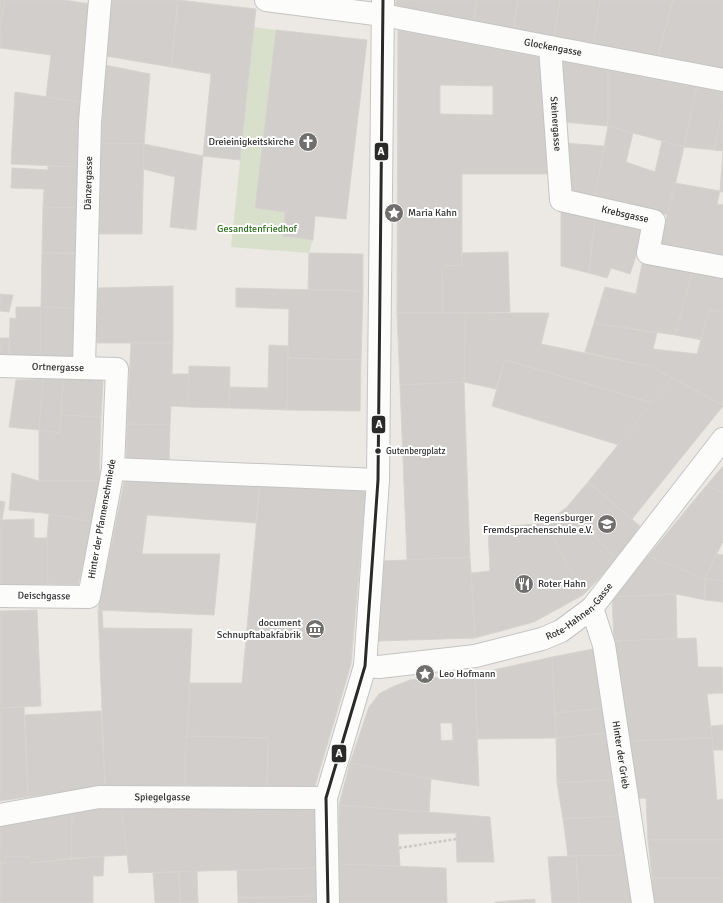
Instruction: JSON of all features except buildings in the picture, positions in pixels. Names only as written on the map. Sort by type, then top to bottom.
[{"type":"street","name":"Dänzergasse","points":[[84,367],[90,122],[100,0]]},
{"type":"street","name":"Glockengasse","points":[[266,0],[383,8],[550,47],[723,80]]},
{"type":"street","points":[[328,903],[326,798],[365,666],[378,480],[383,8]]},
{"type":"street","name":"Steinergasse","points":[[550,47],[561,200]]},
{"type":"street","name":"Krebsgasse","points":[[561,200],[654,221],[648,253],[723,267]]},
{"type":"street","name":"Ortnergasse","points":[[0,366],[117,369]]},
{"type":"street","name":"Hinter der Pfannenschmiede","points":[[89,597],[113,469],[117,369]]},
{"type":"street","name":"Rote-Hahnen-Gasse","points":[[365,666],[379,667],[475,656],[542,640],[561,631],[592,608],[723,439]]},
{"type":"street","points":[[113,469],[378,480]]},
{"type":"street","name":"Deischgasse","points":[[0,596],[89,597]]},
{"type":"street","name":"Hinter der Grieb","points":[[592,608],[604,645],[643,903]]},
{"type":"street","name":"Spiegelgasse","points":[[0,815],[99,797],[326,798]]},
{"type":"path","points":[[399,848],[456,839]]},
{"type":"green space","name":"Gesandtenfriedhof","points":[[254,27],[276,30],[255,208],[285,212],[283,236],[313,240],[309,253],[231,247]]},
{"type":"transit line","name":"A","points":[[328,903],[326,798],[365,666],[378,480],[383,0]]},
{"type":"place","name":"Dreieinigkeitskirche","points":[[308,142]]},
{"type":"place","name":"Maria Kahn","points":[[394,213]]},
{"type":"place","name":"Gutenbergplatz","points":[[378,451]]},
{"type":"place","name":"Regensburger Fremdsprachenschule e.V.","points":[[607,524]]},
{"type":"place","name":"Roter Hahn","points":[[524,584]]},
{"type":"place","name":"document Schnupftabakfabrik","points":[[315,629]]},
{"type":"place","name":"Leo Hofmann","points":[[425,674]]}]
